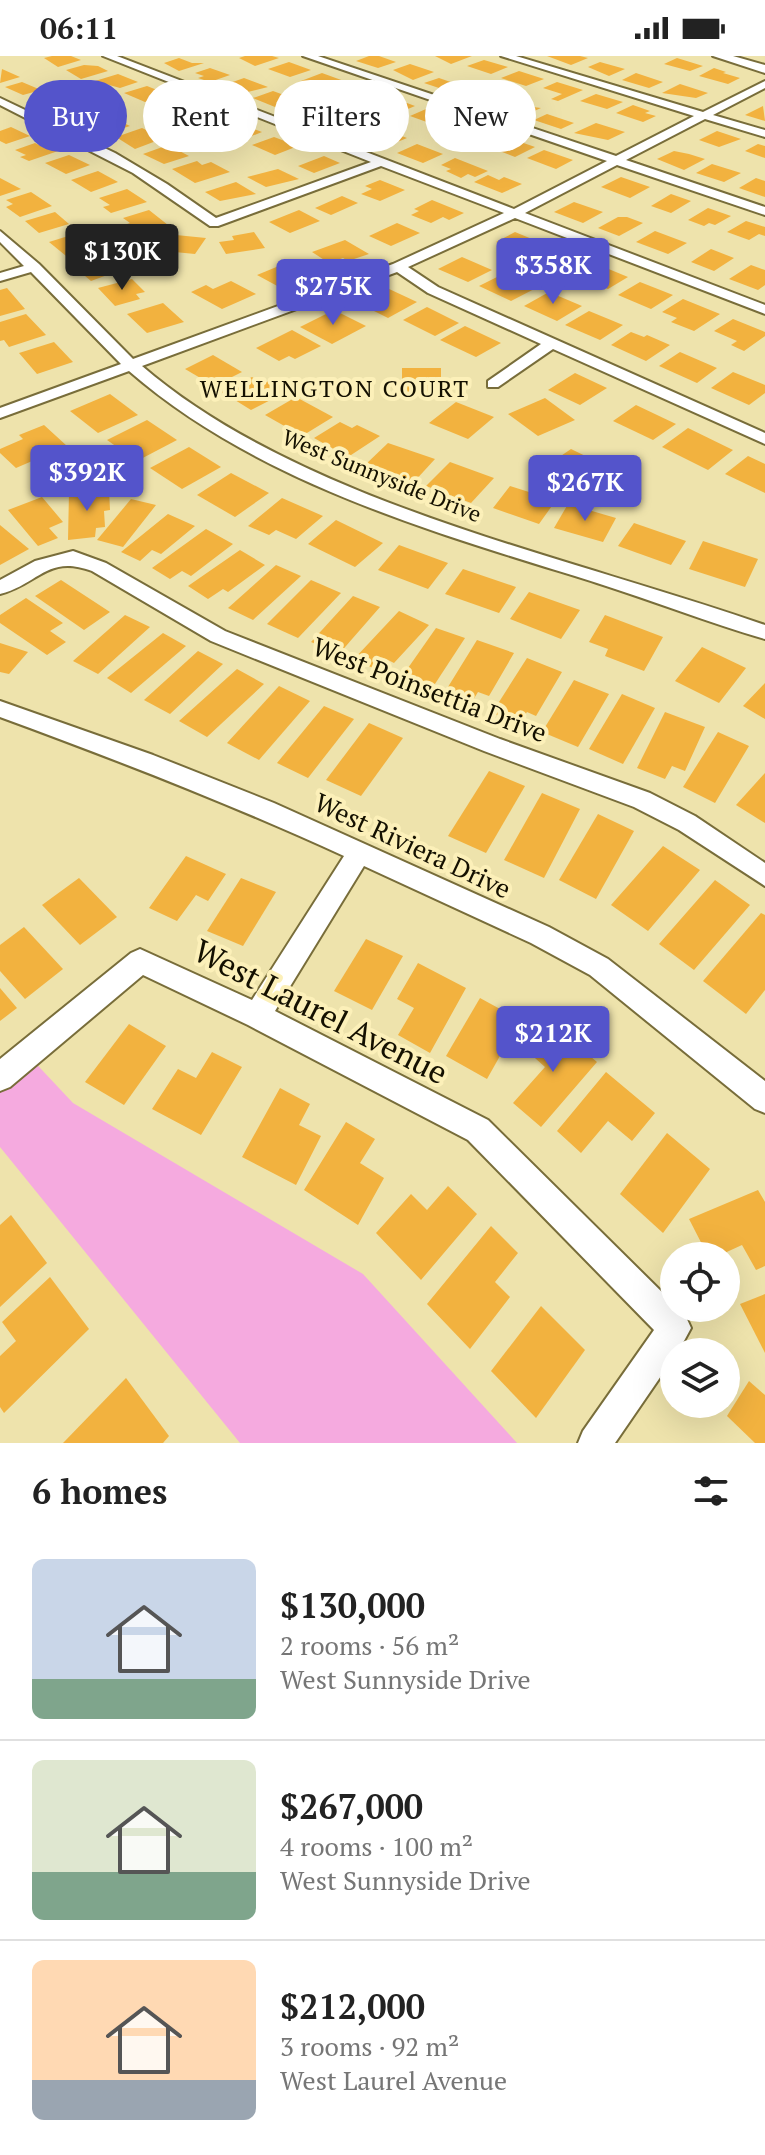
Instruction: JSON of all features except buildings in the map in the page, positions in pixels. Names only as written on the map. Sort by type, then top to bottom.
[{"type":"street","points":[[108,56],[765,310]]},
{"type":"street","points":[[308,56],[765,211]]},
{"type":"street","points":[[506,56],[765,134]]},
{"type":"street","points":[[719,56],[765,69]]},
{"type":"street","points":[[0,413],[398,267],[513,214],[765,84]]},
{"type":"street","points":[[0,101],[97,146],[170,189],[214,223],[381,162]]},
{"type":"street","name":"West Sunnyside Drive","points":[[0,235],[132,367],[211,423],[292,466],[449,528],[765,632]]},
{"type":"street","points":[[0,277],[34,267]]},
{"type":"street","points":[[398,267],[433,290],[765,439]]},
{"type":"street","points":[[493,384],[551,344]]},
{"type":"street","name":"West Poinsettia Drive","points":[[0,588],[42,565],[73,557],[99,567],[218,636],[492,745],[642,800],[687,823],[765,876]]},
{"type":"street","name":"West Riviera Drive","points":[[0,709],[145,761],[540,935],[599,967],[765,1099]]},
{"type":"street","points":[[257,1016],[359,853]]},
{"type":"street","name":"West Laurel Avenue","points":[[0,1077],[140,961],[257,1016],[478,1130],[675,1328],[595,1443]]},
{"type":"shaded area","points":[[27,1054],[73,1103],[363,1274],[517,1443],[240,1443],[0,1147],[0,1077]]},
{"type":"district","name":"WELLINGTON COURT","points":[[335,388]]}]
